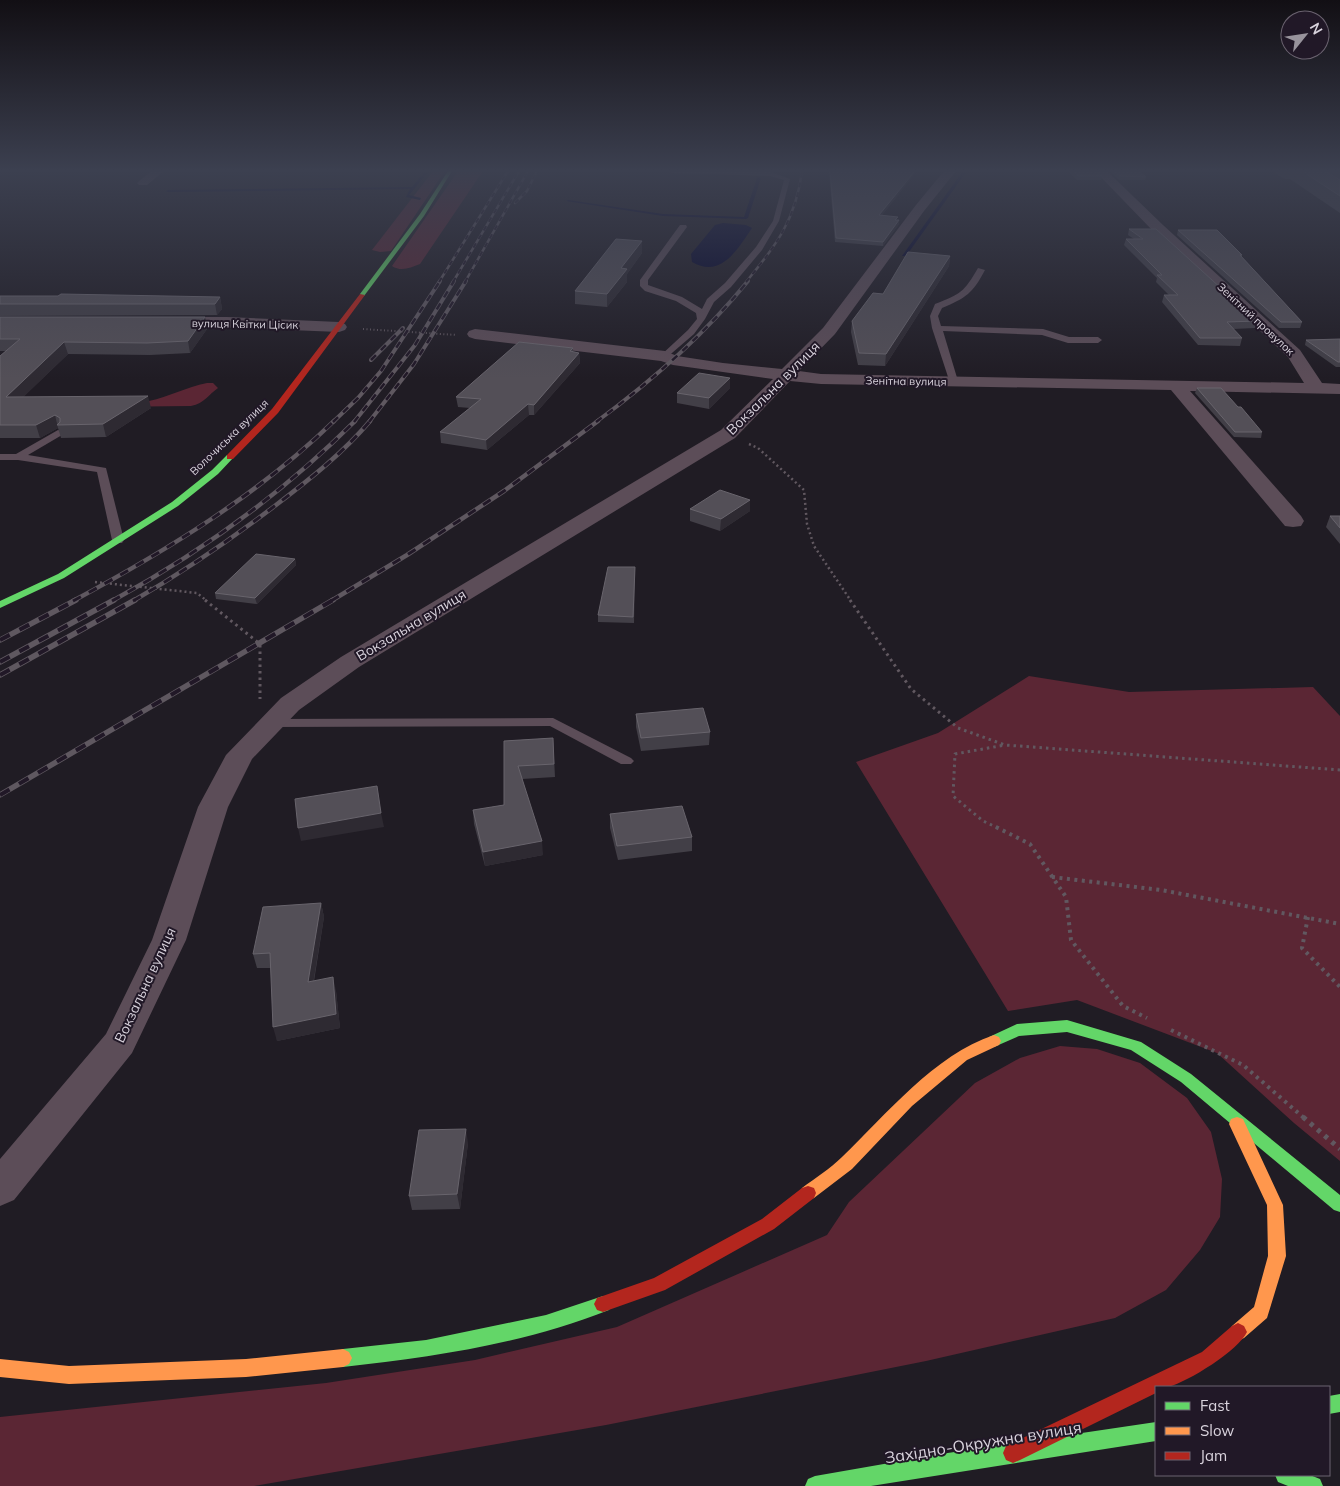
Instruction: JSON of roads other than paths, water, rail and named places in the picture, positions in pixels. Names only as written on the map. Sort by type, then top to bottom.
[{"type":"main road","name":"Волочиська вулиця","points":[[0,606],[61,576],[176,504],[215,472],[275,411],[403,240]]},
{"type":"main road","points":[[0,1368],[69,1375],[246,1368],[426,1349],[546,1324],[659,1284],[768,1224],[846,1164],[907,1102],[962,1056],[1017,1030],[1067,1026],[1136,1046],[1186,1078],[1340,1205]]},
{"type":"main road","points":[[1013,1453],[1208,1358],[1261,1312],[1277,1256],[1276,1205],[1232,1114]]},
{"type":"main road","name":"Західно-Окружна вулиця","points":[[815,1486],[1155,1431]]},
{"type":"main road","points":[[1288,1476],[1313,1486]]},
{"type":"street","name":"Вокзальна вулиця","points":[[0,1188],[119,1044],[169,940],[213,807],[240,755],[270,723],[290,704],[350,662],[728,434],[829,331],[896,240]]},
{"type":"street","name":"Зенітний провулок","points":[[1171,240],[1294,354],[1317,389]]},
{"type":"street","name":"вулиця Квітки Цісик","points":[[158,322],[227,322],[339,326]]},
{"type":"street","name":"Зенітна вулиця","points":[[474,334],[665,356],[673,360],[699,365],[822,379],[1176,384],[1340,389]]},
{"type":"street","points":[[1176,384],[1293,521]]},
{"type":"lane","points":[[672,240],[644,280],[644,286],[687,303],[700,312],[701,318]]},
{"type":"lane","points":[[665,356],[691,332],[710,301],[728,285],[764,240]]},
{"type":"lane","points":[[953,381],[934,316],[938,306],[960,298],[969,292],[982,270]]},
{"type":"lane","points":[[936,328],[1043,332],[1068,340],[1098,340]]},
{"type":"lane","points":[[18,456],[58,433]]},
{"type":"lane","points":[[0,456],[18,456],[102,470],[118,540]]},
{"type":"lane","points":[[270,723],[553,722],[626,761]]},
{"type":"water","points":[[702,240],[744,240],[728,259],[712,267],[692,262],[691,254]]},
{"type":"waterway","points":[[904,255],[915,240]]},
{"type":"railway","points":[[439,282],[465,240]]},
{"type":"railway","points":[[453,282],[478,240]]},
{"type":"railway","points":[[465,282],[489,240]]},
{"type":"railway","points":[[746,282],[777,240]]},
{"type":"railway","points":[[333,422],[358,398],[381,371],[440,281]]},
{"type":"railway","points":[[354,422],[415,345],[454,281]]},
{"type":"railway","points":[[369,422],[414,364],[466,281]]},
{"type":"railway","points":[[596,422],[657,374],[695,339],[748,281]]},
{"type":"railway","points":[[371,360],[403,328]]},
{"type":"railway","points":[[73,601],[176,542],[210,520],[274,473],[334,421]]},
{"type":"railway","points":[[133,601],[206,555],[276,505],[337,455],[370,421]]},
{"type":"railway","points":[[331,601],[407,555],[504,491],[598,421]]},
{"type":"railway","points":[[112,601],[177,563],[240,520],[299,472],[354,422]]},
{"type":"railway","points":[[0,640],[76,600]]},
{"type":"railway","points":[[0,662],[114,600]]},
{"type":"railway","points":[[0,675],[135,600]]},
{"type":"railway","points":[[0,795],[333,600]]}]
